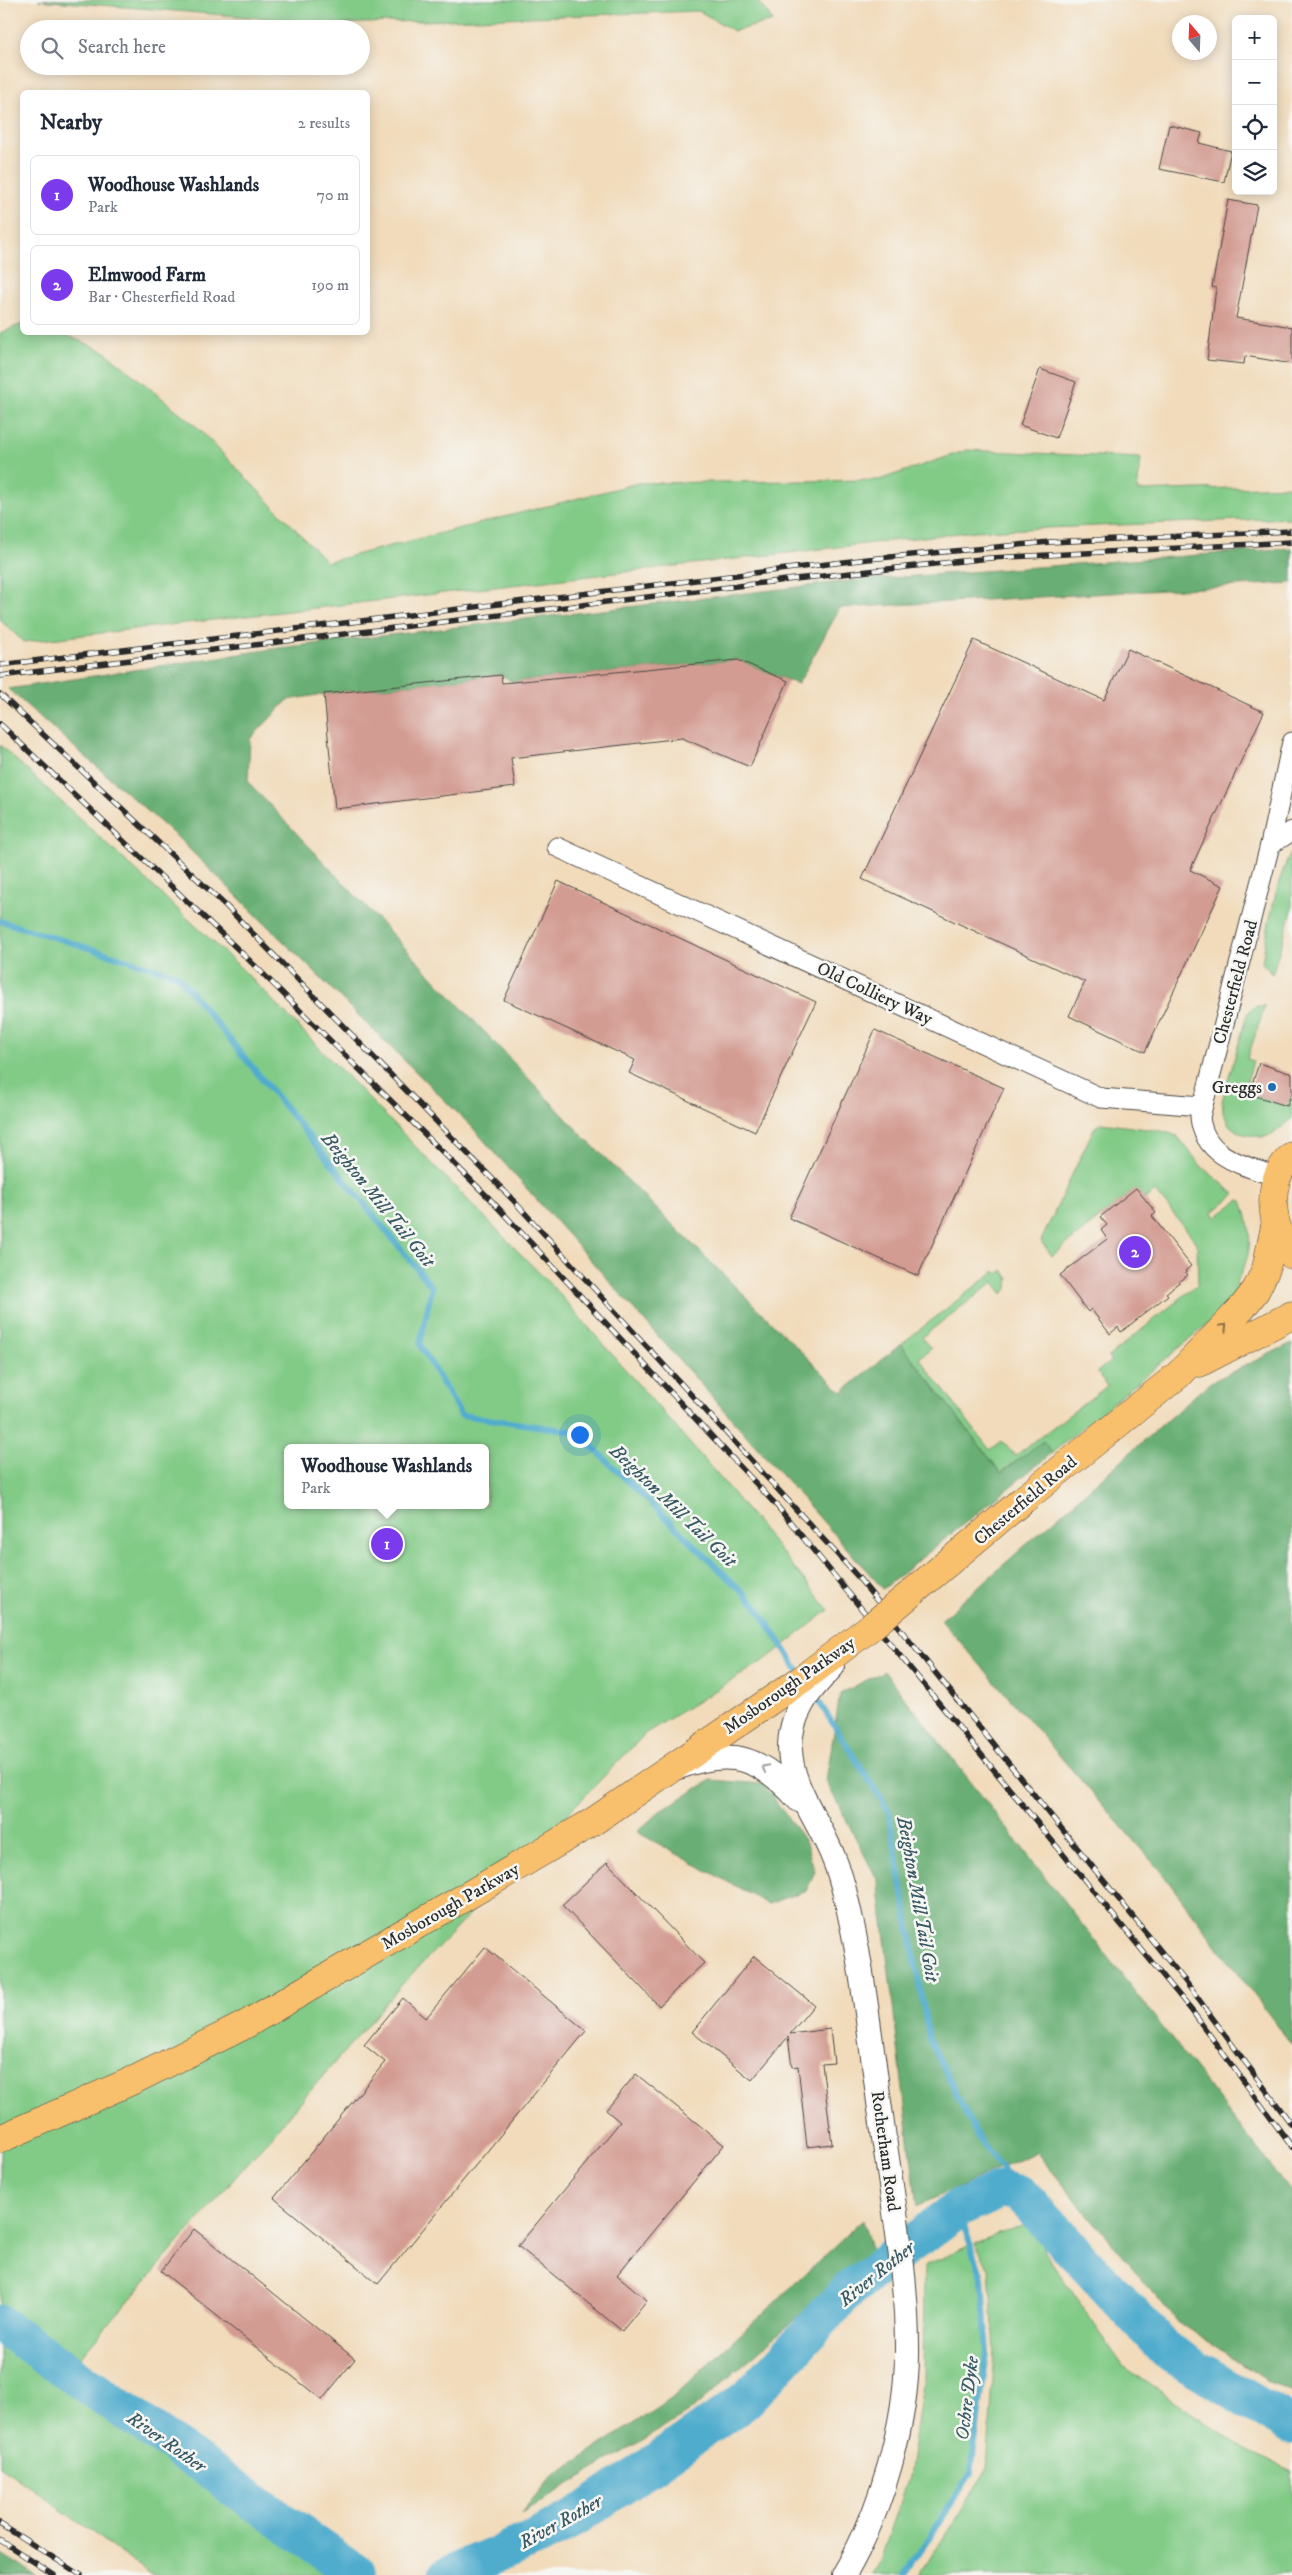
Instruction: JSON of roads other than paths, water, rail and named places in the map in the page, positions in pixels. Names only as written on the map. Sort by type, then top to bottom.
[{"type":"highway","points":[[1287,1162],[1273,1200],[1275,1226],[1283,1245],[1292,1255]]},
{"type":"highway","name":"Chesterfield Road","points":[[872,1626],[1178,1374],[1242,1308],[1256,1290],[1266,1269],[1275,1226]]},
{"type":"highway","name":"Chesterfield Road","points":[[1178,1374],[1292,1315]]},
{"type":"highway","name":"Mosborough Parkway","points":[[0,2139],[136,2079],[243,2026],[594,1821],[659,1775],[804,1686],[872,1626]]},
{"type":"street","name":"Chesterfield Road","points":[[1287,1162],[1228,1159],[1209,1145],[1201,1127],[1201,1106],[1270,845],[1292,742]]},
{"type":"street","points":[[1270,845],[1292,830]]},
{"type":"street","name":"Old Colliery Way","points":[[558,847],[1101,1098],[1201,1106]]},
{"type":"street","points":[[804,1686],[793,1720],[790,1752],[796,1780],[812,1815]]},
{"type":"street","points":[[659,1775],[679,1766],[705,1759],[731,1758],[749,1762],[766,1768],[779,1778],[812,1815]]},
{"type":"street","name":"Rotherham Road","points":[[812,1815],[826,1840],[839,1873],[857,1940],[898,2234],[908,2350],[895,2440],[888,2471],[864,2538],[844,2575]]},
{"type":"waterway","name":"Beighton Mill Tail Goit","points":[[0,921],[177,975],[432,1287],[420,1345],[461,1415],[577,1432],[755,1604],[800,1673]]},
{"type":"waterway","name":"Beighton Mill Tail Goit","points":[[814,1694],[888,1810],[929,2038],[977,2136],[1020,2194]]},
{"type":"waterway","name":"River Rother","points":[[447,2575],[534,2539],[575,2518],[746,2400],[850,2289],[958,2209],[1001,2190],[1020,2194],[1167,2351],[1292,2426]]},
{"type":"waterway","name":"Ochre Dyke","points":[[905,2575],[971,2473],[987,2353],[982,2277],[958,2209]]},
{"type":"waterway","name":"River Rother","points":[[0,2324],[359,2575]]},
{"type":"railway","points":[[0,665],[868,559],[1050,542],[1292,531]]},
{"type":"railway","points":[[0,676],[795,579],[990,558],[1292,542]]},
{"type":"railway","points":[[0,694],[226,906],[512,1199],[857,1576],[1185,1981],[1292,2125]]},
{"type":"railway","points":[[0,724],[245,956],[488,1197],[777,1506],[1192,2011],[1292,2147]]},
{"type":"railway","points":[[0,2524],[81,2575]]},
{"type":"railway","points":[[0,2540],[54,2575]]},
{"type":"place","name":"Greggs","points":[[1272,1087]]},
{"type":"place","name":"Elmwood Farm","points":[[1135,1252]]},
{"type":"place","name":"Woodhouse Washlands","points":[[387,1544]]}]
